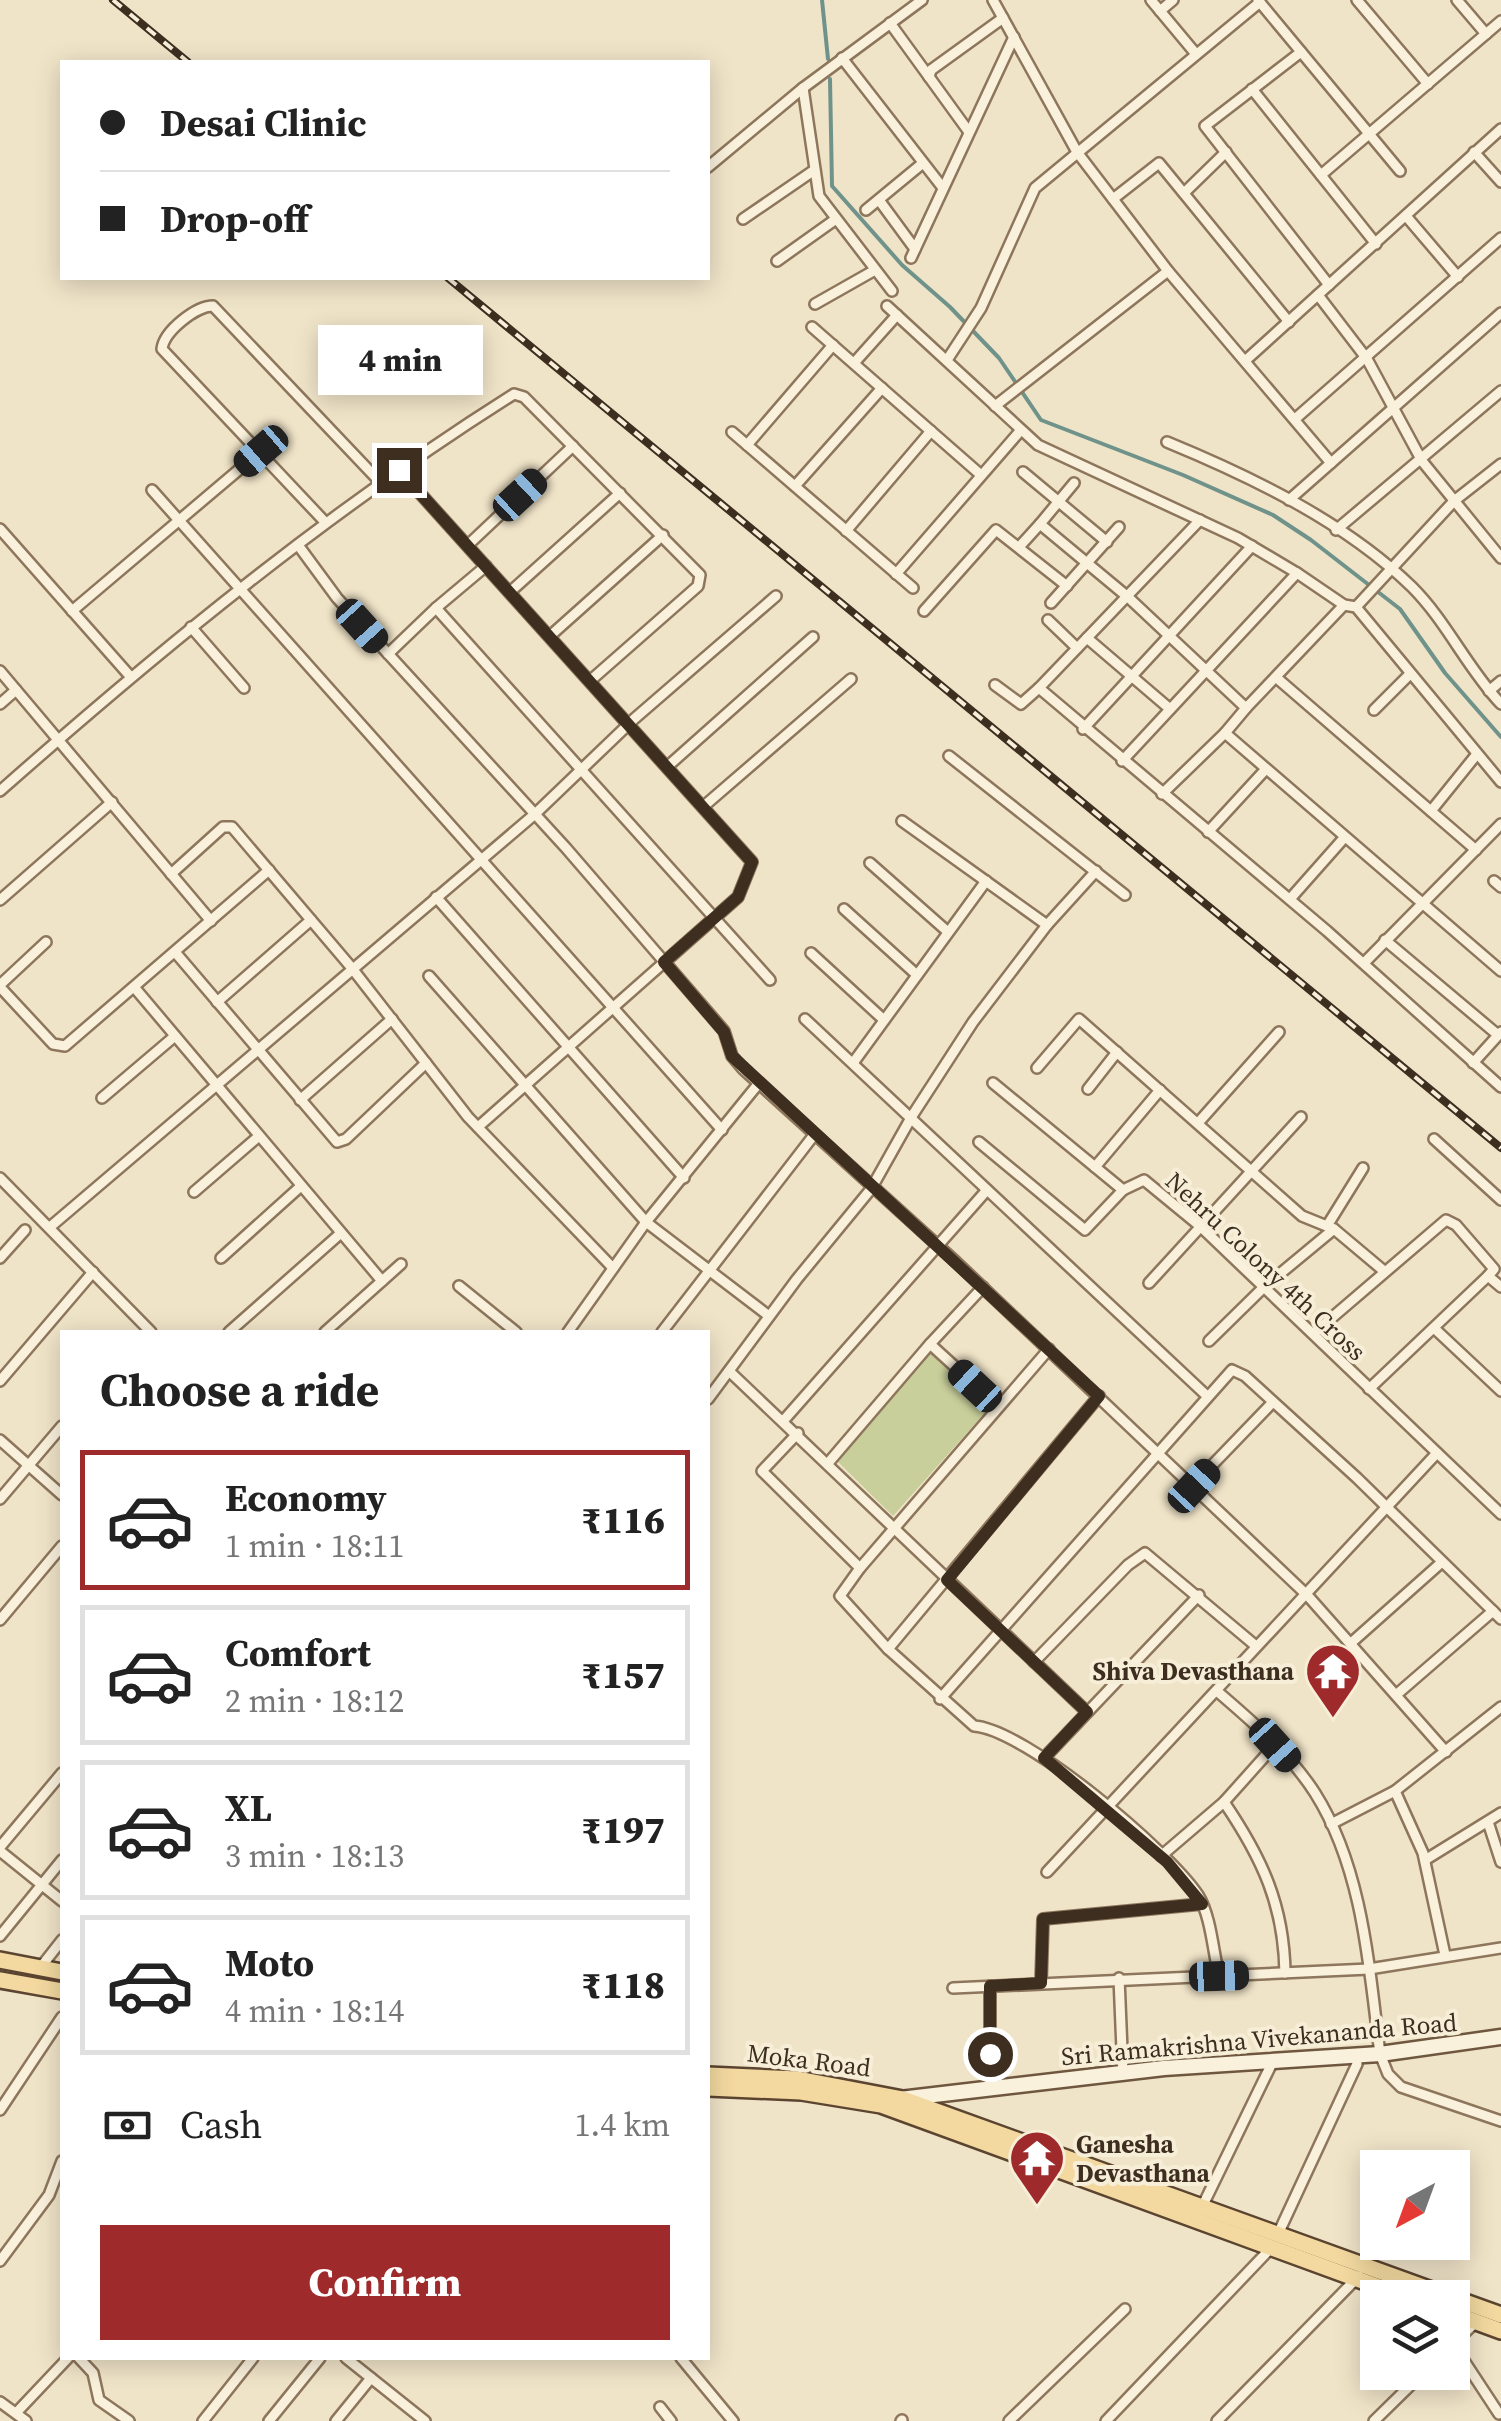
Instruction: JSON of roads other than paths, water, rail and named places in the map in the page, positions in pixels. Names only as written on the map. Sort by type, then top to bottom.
[{"type":"main road","points":[[0,1960],[60,1972]]},
{"type":"main road","points":[[0,1980],[60,1991]]},
{"type":"main road","name":"Sri Ramakrishna Vivekananda Road","points":[[882,2105],[903,2098],[990,2087],[1274,2058],[1380,2054],[1501,2037]]},
{"type":"main road","name":"Moka Road","points":[[710,2075],[798,2079],[903,2098],[942,2119]]},
{"type":"main road","name":"Moka Road","points":[[710,2088],[802,2092],[942,2119]]},
{"type":"main road","points":[[942,2119],[1279,2234],[1377,2280]]},
{"type":"main road","points":[[942,2119],[1271,2249],[1362,2272],[1501,2316]]},
{"type":"main road","points":[[1470,2320],[1501,2332]]},
{"type":"street","points":[[710,165],[803,88],[922,0]]},
{"type":"street","points":[[993,0],[1077,152],[1168,270],[1331,463]]},
{"type":"street","points":[[1151,0],[1196,54]]},
{"type":"street","points":[[1160,11],[1173,0]]},
{"type":"street","points":[[1357,0],[1428,84]]},
{"type":"street","points":[[1457,0],[1486,34]]},
{"type":"street","points":[[947,360],[974,321],[1035,188],[1259,1],[1400,170]]},
{"type":"street","points":[[929,76],[931,70],[1003,18]]},
{"type":"street","points":[[1321,175],[1501,22]]},
{"type":"street","points":[[890,24],[969,132]]},
{"type":"street","points":[[879,200],[913,253],[1014,37]]},
{"type":"street","points":[[1301,52],[1205,126],[1330,285]]},
{"type":"street","points":[[842,58],[943,188]]},
{"type":"street","points":[[803,88],[813,171],[820,196],[892,291]]},
{"type":"street","points":[[1252,89],[1376,244]]},
{"type":"street","points":[[1246,360],[1501,129]]},
{"type":"street","points":[[1184,193],[1226,152]]},
{"type":"street","points":[[1474,152],[1501,182]]},
{"type":"street","points":[[866,210],[923,163]]},
{"type":"street","points":[[1113,199],[1159,163],[1289,322]]},
{"type":"street","points":[[742,219],[813,171]]},
{"type":"street","points":[[1406,216],[1458,277]]},
{"type":"street","points":[[777,261],[836,219]]},
{"type":"street","points":[[1295,419],[1501,238]]},
{"type":"street","points":[[815,304],[875,270]]},
{"type":"street","points":[[996,406],[1168,270]]},
{"type":"street","points":[[1318,296],[1367,358],[1422,461],[1501,558]]},
{"type":"street","points":[[326,522],[162,349],[168,334],[203,306],[213,306],[380,482]]},
{"type":"street","points":[[887,306],[1038,445],[1252,546],[1344,605],[1356,608],[1501,782]]},
{"type":"street","points":[[1288,500],[1501,313]]},
{"type":"street","points":[[854,363],[897,315]]},
{"type":"street","points":[[812,327],[981,474]]},
{"type":"street","points":[[748,445],[833,345]]},
{"type":"street","points":[[795,486],[882,388]]},
{"type":"street","points":[[1336,530],[1380,488],[1422,461],[1501,390]]},
{"type":"street","points":[[0,791],[129,675],[326,522],[514,394],[524,397],[620,492],[696,569],[701,580],[590,680]]},
{"type":"street","points":[[896,574],[1022,430]]},
{"type":"street","points":[[846,530],[931,431]]},
{"type":"street","points":[[732,432],[913,588]]},
{"type":"street","points":[[1167,442],[1288,500],[1390,570],[1438,617],[1501,704]]},
{"type":"street","points":[[468,545],[573,446]]},
{"type":"street","points":[[72,611],[261,451]]},
{"type":"street","points":[[1356,608],[1454,500],[1501,464]]},
{"type":"street","points":[[399,470],[752,862],[738,897],[478,1128]]},
{"type":"street","points":[[1022,472],[1107,542]]},
{"type":"street","points":[[1020,546],[1074,483]]},
{"type":"street","points":[[152,490],[722,1130]]},
{"type":"street","points":[[510,592],[620,492]]},
{"type":"street","points":[[995,684],[1021,704],[1129,598],[1200,520]]},
{"type":"street","points":[[1040,524],[1129,598],[1246,708]]},
{"type":"street","points":[[1052,603],[1119,527]]},
{"type":"street","points":[[0,529],[129,675]]},
{"type":"street","points":[[924,612],[996,530],[1068,586]]},
{"type":"street","points":[[550,636],[662,535]]},
{"type":"street","points":[[298,545],[337,598],[534,814],[724,1032],[732,1056],[871,1189],[936,1244],[1158,1451],[1305,1593],[1446,1752]]},
{"type":"street","points":[[1083,729],[1252,546]]},
{"type":"street","points":[[388,654],[486,566]]},
{"type":"street","points":[[1122,761],[1296,573]]},
{"type":"street","points":[[50,1227],[534,814],[630,723],[776,596]]},
{"type":"street","points":[[1162,794],[1278,679],[1344,605]]},
{"type":"street","points":[[436,608],[770,980]]},
{"type":"street","points":[[1048,620],[1078,648]]},
{"type":"street","points":[[191,627],[244,688]]},
{"type":"street","points":[[668,766],[813,638]]},
{"type":"street","points":[[1087,638],[1170,709]]},
{"type":"street","points":[[0,671],[211,921]]},
{"type":"street","points":[[1374,710],[1409,675]]},
{"type":"street","points":[[704,806],[851,679]]},
{"type":"street","points":[[1278,679],[1476,850]]},
{"type":"street","points":[[1489,691],[1501,681]]},
{"type":"street","points":[[1039,688],[1290,900],[1501,1087]]},
{"type":"street","points":[[0,704],[16,690]]},
{"type":"street","points":[[1225,732],[1501,971]]},
{"type":"street","points":[[1431,811],[1477,754]]},
{"type":"street","points":[[949,756],[1125,895]]},
{"type":"street","points":[[1208,832],[1266,769]]},
{"type":"street","points":[[0,900],[112,802]]},
{"type":"street","points":[[902,821],[1047,925]]},
{"type":"street","points":[[1364,964],[1501,824]]},
{"type":"street","points":[[172,874],[227,826],[351,968],[478,1128],[614,1268]]},
{"type":"street","points":[[1290,900],[1344,838]]},
{"type":"street","points":[[870,863],[948,932]]},
{"type":"street","points":[[46,942],[0,986],[59,1048],[269,870]]},
{"type":"street","points":[[710,1396],[871,1189],[912,1116],[973,1022],[1047,925],[1096,870]]},
{"type":"street","points":[[854,1063],[986,881]]},
{"type":"street","points":[[436,897],[684,1178]]},
{"type":"street","points":[[844,908],[917,975]]},
{"type":"street","points":[[217,1002],[311,920]]},
{"type":"street","points":[[1385,940],[1499,1034],[1473,1063]]},
{"type":"street","points":[[175,952],[333,1138],[342,1142],[426,1063]]},
{"type":"street","points":[[812,953],[884,1020]]},
{"type":"street","points":[[429,976],[646,1222],[769,1316]]},
{"type":"street","points":[[134,987],[382,1282]]},
{"type":"street","points":[[805,1019],[1206,1395]]},
{"type":"street","points":[[300,1100],[392,1020]]},
{"type":"street","points":[[1037,1068],[1079,1020],[1302,1216],[1330,1227],[1384,1271]]},
{"type":"street","points":[[1198,1123],[1279,1032]]},
{"type":"street","points":[[102,1098],[175,1036]]},
{"type":"street","points":[[1088,1090],[1117,1052]]},
{"type":"street","points":[[569,1330],[646,1222],[759,1083]]},
{"type":"street","name":"Nehru Colony 4th Cross","points":[[993,1083],[1123,1190],[1144,1180],[1200,1226],[1499,1508]]},
{"type":"street","points":[[1095,1167],[1160,1090]]},
{"type":"street","points":[[1150,1283],[1301,1117]]},
{"type":"street","points":[[664,1330],[814,1135]]},
{"type":"street","points":[[194,1192],[259,1136]]},
{"type":"street","points":[[1434,1139],[1501,1200]]},
{"type":"street","points":[[978,1142],[1085,1230],[1123,1190]]},
{"type":"street","points":[[1210,1341],[1330,1227],[1363,1168]]},
{"type":"street","points":[[0,1178],[149,1330]]},
{"type":"street","points":[[221,1258],[301,1186]]},
{"type":"street","points":[[784,1420],[987,1190]]},
{"type":"street","points":[[1314,1333],[1441,1222],[1452,1221],[1495,1269],[1501,1288]]},
{"type":"street","points":[[0,1258],[25,1230]]},
{"type":"street","points":[[231,1330],[341,1233]]},
{"type":"street","points":[[327,1330],[401,1264]]},
{"type":"street","points":[[1369,1388],[1435,1330],[1495,1269]]},
{"type":"street","points":[[0,1381],[93,1272]]},
{"type":"street","points":[[459,1286],[514,1330]]},
{"type":"street","points":[[829,1462],[983,1287]]},
{"type":"street","points":[[1435,1330],[1501,1391]]},
{"type":"street","points":[[930,1344],[998,1406]]},
{"type":"street","points":[[1049,1349],[896,1525],[840,1596],[888,1649],[974,1726],[991,1727],[1044,1758],[1107,1806],[1161,1856],[1202,1904],[1219,1976]]},
{"type":"street","points":[[940,1698],[1232,1370],[1273,1402],[1386,1506],[1497,1615],[1396,1696]]},
{"type":"street","points":[[729,1371],[896,1525],[947,1580],[1087,1712]]},
{"type":"street","points":[[888,1649],[1099,1396]]},
{"type":"street","points":[[1194,1486],[1273,1402]]},
{"type":"street","points":[[0,1498],[60,1428]]},
{"type":"street","points":[[798,1433],[762,1471],[860,1568]]},
{"type":"street","points":[[0,1440],[60,1493]]},
{"type":"street","points":[[1048,1872],[1155,1752],[1218,1692],[1256,1646],[1437,1453]]},
{"type":"street","points":[[0,1620],[60,1548]]},
{"type":"street","points":[[1034,1662],[1145,1553],[1256,1646]]},
{"type":"street","points":[[1351,1643],[1442,1562]]},
{"type":"street","points":[[1044,1758],[1199,1595]]},
{"type":"street","points":[[1218,1692],[1275,1745],[1312,1788],[1331,1824],[1350,1874],[1369,1969],[1380,2054],[1388,2074],[1401,2088],[1501,2122]]},
{"type":"street","points":[[1331,1824],[1395,1791],[1501,1707]]},
{"type":"street","points":[[1161,1856],[1224,1802],[1275,1745]]},
{"type":"street","points":[[60,1774],[0,1849],[60,1899]]},
{"type":"street","points":[[1395,1791],[1425,1860],[1445,1955]]},
{"type":"street","points":[[1224,1802],[1250,1840],[1274,1889],[1285,1973]]},
{"type":"street","points":[[1425,1860],[1501,1813]]},
{"type":"street","points":[[1488,1822],[1501,1862]]},
{"type":"street","points":[[0,1936],[60,1862]]},
{"type":"street","points":[[1041,1983],[1043,1919],[1202,1904]]},
{"type":"street","points":[[40,1968],[60,1943]]},
{"type":"street","points":[[952,1988],[1369,1969],[1501,1948]]},
{"type":"street","points":[[1119,1978],[1123,2074]]},
{"type":"street","points":[[990,1986],[990,2087]]},
{"type":"street","points":[[0,2110],[60,2020]]},
{"type":"street","points":[[1106,2421],[1271,2249],[1358,2064],[1356,2055]]},
{"type":"street","points":[[1202,2207],[1274,2058]]},
{"type":"street","points":[[0,2261],[49,2195],[60,2167]]},
{"type":"street","points":[[1217,2421],[1362,2272]]},
{"type":"street","points":[[1009,2421],[1125,2309]]},
{"type":"street","points":[[1470,2328],[1476,2322]]},
{"type":"street","points":[[16,2413],[66,2360]]},
{"type":"street","points":[[80,2360],[93,2373],[100,2400],[129,2421]]},
{"type":"street","points":[[203,2421],[251,2360]]},
{"type":"street","points":[[269,2421],[318,2360]]},
{"type":"street","points":[[348,2360],[425,2421]]},
{"type":"street","points":[[683,2360],[733,2421]]},
{"type":"street","points":[[1470,2370],[1499,2414]]},
{"type":"street","points":[[337,2421],[371,2378]]},
{"type":"street","points":[[1376,2420],[1406,2390]]},
{"type":"street","points":[[0,2402],[26,2421]]},
{"type":"street","points":[[660,2407],[671,2421]]},
{"type":"waterway","points":[[822,0],[828,59]]},
{"type":"waterway","points":[[830,79],[832,186],[902,265],[999,358],[1041,420],[1183,475],[1273,515],[1311,540],[1400,609],[1445,673],[1501,737]]},
{"type":"railway","points":[[113,0],[186,60]]},
{"type":"railway","points":[[450,280],[1501,1148]]},
{"type":"place","name":"Shiva Devasthana","points":[[1333,1720]]},
{"type":"place","name":"Ganesha Devasthana","points":[[1037,2207]]}]
